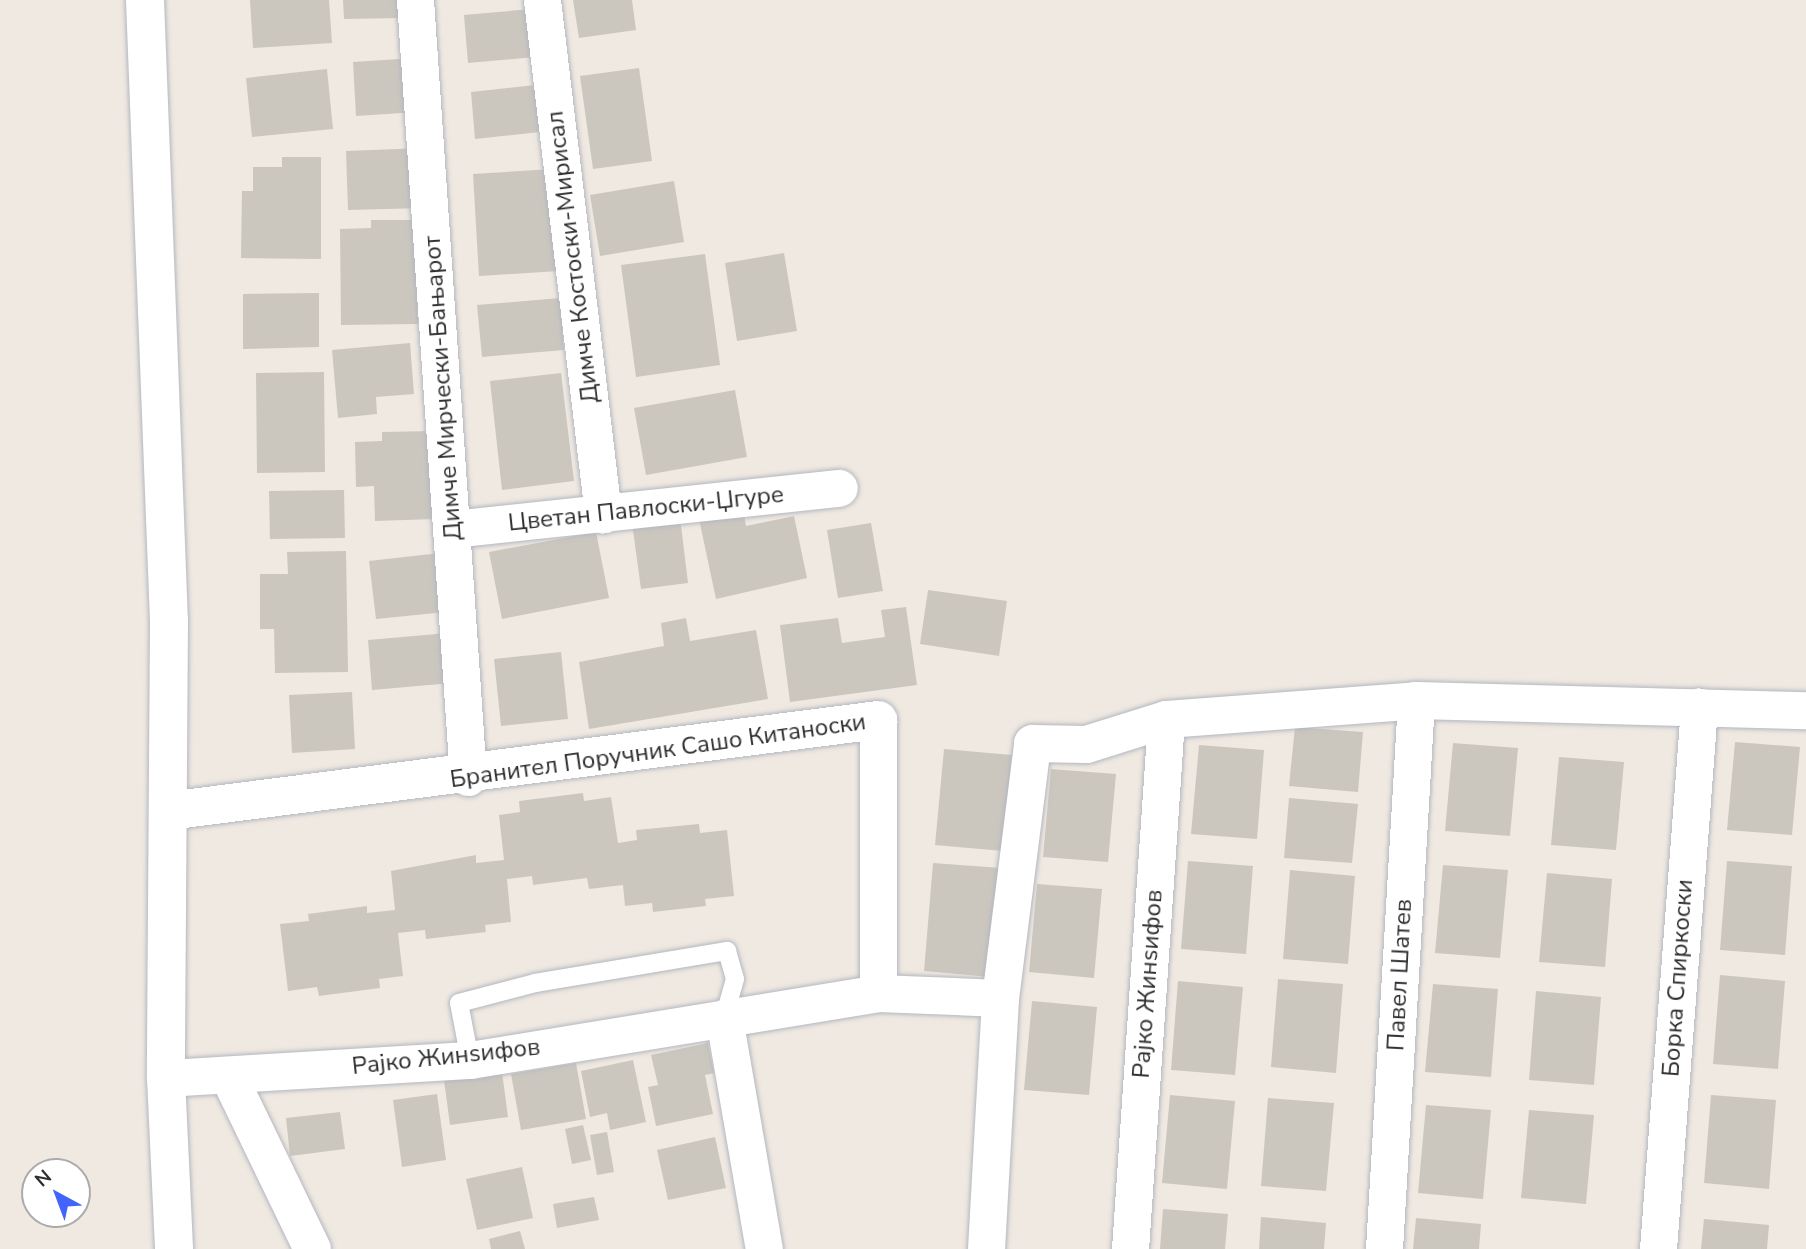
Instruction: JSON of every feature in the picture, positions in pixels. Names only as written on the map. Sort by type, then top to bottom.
[{"type":"main road","points":[[145,0],[169,621],[166,1078],[173,1249]]},
{"type":"main road","name":"Бранител Поручник Сашо Китаноски","points":[[168,811],[468,777],[878,720]]},
{"type":"street","name":"Димче Мирчески-Бањарот","points":[[415,0],[468,777]]},
{"type":"street","name":"Димче Костоски-Мирисал","points":[[542,0],[603,514]]},
{"type":"street","name":"Цветан Павлоски-Џгуре","points":[[453,529],[839,488]]},
{"type":"street","points":[[986,1249],[1000,998],[1031,743],[1086,744],[1166,719],[1416,700],[1806,710]]},
{"type":"street","name":"Павел Шатев","points":[[1384,1249],[1416,700]]},
{"type":"street","name":"Борка Спиркоски","points":[[1658,1249],[1699,707]]},
{"type":"street","name":"Рајко Жинѕифов","points":[[1130,1249],[1166,719]]},
{"type":"street","name":"Бранител Поручник Сашо Китаноски","points":[[878,720],[878,993]]},
{"type":"street","name":"Рајко Жинѕифов","points":[[166,1078],[470,1060],[878,993],[1000,998]]},
{"type":"street","points":[[724,1018],[764,1249]]},
{"type":"street","points":[[228,1075],[312,1249]]},
{"type":"lane","points":[[470,1060],[459,1003],[535,983],[727,951],[735,979],[724,1018]]},
{"type":"building","points":[[250,0],[329,0],[332,43],[253,48]]},
{"type":"building","points":[[343,0],[402,0],[403,18],[344,19]]},
{"type":"building","points":[[573,0],[632,0],[636,30],[579,38]]},
{"type":"building","points":[[531,9],[535,57],[468,63],[464,15]]},
{"type":"building","points":[[415,58],[418,112],[356,116],[353,62]]},
{"type":"building","points":[[639,68],[652,161],[593,169],[580,76]]},
{"type":"building","points":[[327,69],[333,129],[252,137],[246,78]]},
{"type":"building","points":[[535,85],[540,132],[475,139],[471,92]]},
{"type":"building","points":[[423,148],[425,208],[348,210],[346,151]]},
{"type":"building","points":[[282,157],[321,157],[321,259],[241,258],[242,191],[253,191],[253,167],[282,167]]},
{"type":"building","points":[[553,169],[559,271],[479,276],[473,174]]},
{"type":"building","points":[[674,181],[684,242],[600,256],[590,195]]},
{"type":"building","points":[[371,220],[417,220],[418,324],[341,325],[340,229],[371,228]]},
{"type":"building","points":[[784,253],[797,331],[737,341],[725,263]]},
{"type":"building","points":[[705,254],[720,365],[636,377],[621,265]]},
{"type":"building","points":[[319,293],[319,347],[243,349],[243,294]]},
{"type":"building","points":[[560,298],[564,350],[482,357],[477,305]]},
{"type":"building","points":[[410,343],[414,394],[376,397],[377,414],[338,418],[332,350]]},
{"type":"building","points":[[324,372],[325,472],[257,473],[256,373]]},
{"type":"building","points":[[561,373],[574,481],[502,490],[490,381]]},
{"type":"building","points":[[735,390],[747,457],[646,475],[634,408]]},
{"type":"building","points":[[434,431],[436,519],[375,521],[374,486],[356,487],[355,442],[382,441],[382,432]]},
{"type":"building","points":[[344,490],[345,538],[270,539],[269,491]]},
{"type":"building","points":[[743,509],[746,526],[794,516],[807,578],[716,599],[699,519]]},
{"type":"building","points":[[680,517],[688,583],[641,589],[632,523]]},
{"type":"building","points":[[871,523],[883,591],[838,598],[827,530]]},
{"type":"building","points":[[596,532],[609,598],[502,619],[489,552]]},
{"type":"building","points":[[346,551],[348,672],[275,673],[274,629],[260,629],[260,574],[288,574],[287,552]]},
{"type":"building","points":[[440,553],[446,612],[376,619],[369,561]]},
{"type":"building","points":[[928,590],[1007,601],[999,656],[920,644]]},
{"type":"building","points":[[906,607],[917,685],[790,702],[780,625],[838,618],[842,643],[885,637],[881,610]]},
{"type":"building","points":[[686,618],[690,641],[756,630],[768,699],[589,729],[579,662],[664,646],[661,623]]},
{"type":"building","points":[[448,633],[452,683],[372,690],[368,640]]},
{"type":"building","points":[[561,652],[568,719],[501,726],[494,659]]},
{"type":"building","points":[[352,692],[355,749],[292,753],[289,695]]},
{"type":"building","points":[[1295,727],[1363,732],[1358,792],[1289,786]]},
{"type":"building","points":[[1735,742],[1800,747],[1792,835],[1727,830]]},
{"type":"building","points":[[1453,743],[1518,748],[1510,836],[1445,831]]},
{"type":"building","points":[[1199,745],[1264,750],[1257,839],[1191,834]]},
{"type":"building","points":[[944,749],[1012,755],[1003,851],[935,845]]},
{"type":"building","points":[[1559,757],[1624,762],[1616,850],[1551,845]]},
{"type":"building","points":[[1051,769],[1116,774],[1108,862],[1043,857]]},
{"type":"building","points":[[583,793],[584,801],[611,797],[618,843],[637,840],[636,830],[699,824],[700,833],[727,830],[734,896],[705,899],[706,906],[653,912],[652,903],[625,906],[623,885],[589,889],[587,878],[533,885],[532,876],[507,879],[511,922],[485,925],[486,932],[426,939],[425,930],[398,933],[403,976],[379,979],[380,988],[319,996],[317,987],[288,991],[280,924],[309,921],[308,914],[367,906],[367,913],[395,910],[391,871],[476,855],[476,863],[504,860],[499,815],[520,812],[519,801]]},
{"type":"building","points":[[1289,798],[1358,804],[1352,863],[1284,858]]},
{"type":"building","points":[[1188,861],[1253,866],[1246,954],[1181,949]]},
{"type":"building","points":[[1727,861],[1792,866],[1785,955],[1720,950]]},
{"type":"building","points":[[933,863],[1001,868],[991,977],[924,971]]},
{"type":"building","points":[[1443,865],[1508,870],[1500,958],[1435,953]]},
{"type":"building","points":[[1290,870],[1355,876],[1348,964],[1283,959]]},
{"type":"building","points":[[1547,873],[1612,879],[1605,967],[1539,962]]},
{"type":"building","points":[[1037,884],[1102,889],[1094,978],[1029,972]]},
{"type":"building","points":[[1720,975],[1785,981],[1778,1069],[1713,1064]]},
{"type":"building","points":[[1278,979],[1343,984],[1336,1073],[1271,1067]]},
{"type":"building","points":[[1178,981],[1243,987],[1235,1075],[1171,1070]]},
{"type":"building","points":[[1433,984],[1498,989],[1491,1077],[1425,1072]]},
{"type":"building","points":[[1536,991],[1601,997],[1594,1085],[1529,1080]]},
{"type":"building","points":[[1032,1001],[1097,1007],[1089,1095],[1024,1090]]},
{"type":"building","points":[[708,1043],[714,1073],[705,1075],[713,1114],[656,1126],[648,1087],[658,1085],[651,1055]]},
{"type":"building","points":[[633,1060],[646,1122],[610,1130],[607,1113],[590,1117],[581,1071]]},
{"type":"building","points":[[576,1063],[586,1119],[521,1130],[511,1074]]},
{"type":"building","points":[[502,1072],[508,1117],[450,1125],[444,1080]]},
{"type":"building","points":[[437,1094],[446,1160],[402,1167],[393,1100]]},
{"type":"building","points":[[1170,1095],[1235,1101],[1227,1189],[1162,1183]]},
{"type":"building","points":[[1711,1095],[1776,1100],[1769,1189],[1704,1183]]},
{"type":"building","points":[[1268,1098],[1334,1103],[1326,1191],[1261,1186]]},
{"type":"building","points":[[1426,1105],[1491,1110],[1483,1199],[1418,1193]]},
{"type":"building","points":[[1529,1110],[1594,1115],[1586,1204],[1521,1198]]},
{"type":"building","points":[[340,1112],[345,1149],[290,1156],[286,1118]]},
{"type":"building","points":[[583,1125],[591,1160],[572,1164],[565,1129]]},
{"type":"building","points":[[607,1132],[614,1172],[597,1175],[590,1135]]},
{"type":"building","points":[[715,1137],[726,1188],[668,1200],[657,1150]]},
{"type":"building","points":[[522,1167],[533,1218],[477,1230],[466,1179]]},
{"type":"building","points":[[594,1197],[599,1220],[557,1228],[553,1204]]},
{"type":"building","points":[[1163,1209],[1228,1214],[1225,1249],[1160,1249]]},
{"type":"building","points":[[1261,1217],[1326,1223],[1324,1249],[1259,1249]]},
{"type":"building","points":[[1416,1218],[1481,1224],[1479,1249],[1413,1249]]},
{"type":"building","points":[[1704,1219],[1769,1225],[1767,1249],[1701,1249]]},
{"type":"building","points":[[520,1231],[525,1249],[491,1249],[489,1239]]}]
